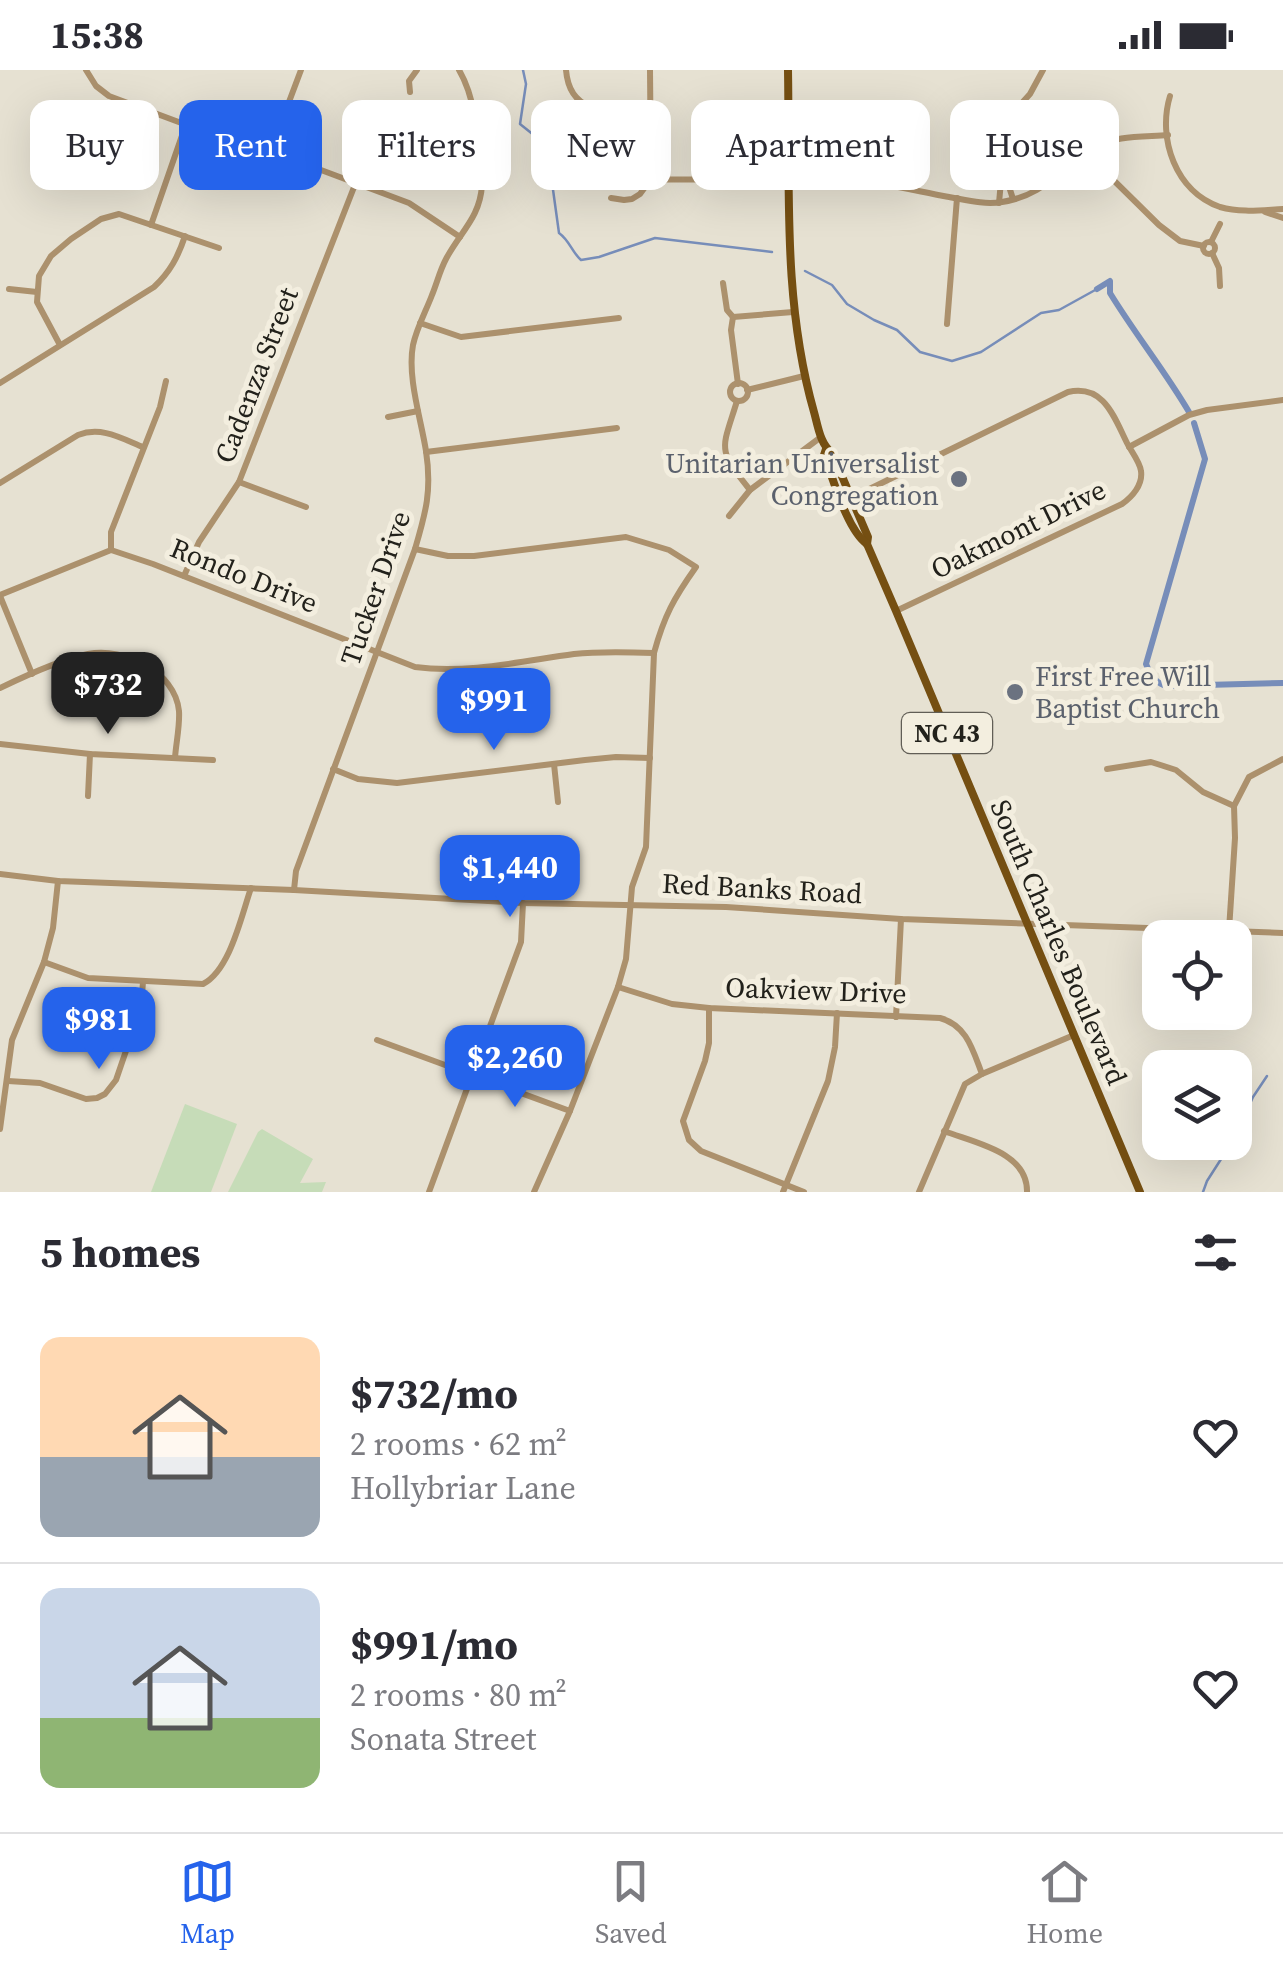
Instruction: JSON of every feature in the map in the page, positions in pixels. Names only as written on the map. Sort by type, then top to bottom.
[{"type":"main road","name":"South Charles Boulevard","points":[[788,70],[789,100]]},
{"type":"main road","name":"South Charles Boulevard","points":[[790,190],[793,312],[804,376],[821,436],[832,453],[1140,1192]]},
{"type":"main road","name":"South Charles Boulevard","points":[[826,449],[824,456],[847,513],[859,538],[866,539]]},
{"type":"main road","points":[[825,459],[832,463],[850,498]]},
{"type":"street","points":[[86,70],[96,86],[110,96],[179,121]]},
{"type":"street","points":[[290,100],[301,70]]},
{"type":"street","points":[[410,92],[410,80],[417,70]]},
{"type":"street","name":"Tucker Drive","points":[[294,890],[296,871],[428,504],[426,452],[412,350],[444,264],[476,213],[482,185],[471,101],[458,70]]},
{"type":"street","points":[[566,70],[568,84],[580,100]]},
{"type":"street","points":[[650,70],[650,100]]},
{"type":"street","points":[[1025,100],[1043,70]]},
{"type":"street","points":[[1170,96],[1166,110],[1173,163],[1196,194],[1217,206],[1235,210],[1283,210]]},
{"type":"street","points":[[1119,139],[1168,135]]},
{"type":"street","points":[[151,224],[179,144]]},
{"type":"street","points":[[1119,185],[1180,241],[1207,244]]},
{"type":"street","name":"Cadenza Street","points":[[184,576],[199,542],[239,482],[353,190]]},
{"type":"street","points":[[376,190],[409,203],[460,237]]},
{"type":"street","points":[[611,198],[632,198],[643,190]]},
{"type":"street","points":[[911,190],[999,202],[1038,190]]},
{"type":"street","points":[[999,202],[1000,190]]},
{"type":"street","points":[[1011,190],[1013,199]]},
{"type":"street","points":[[947,324],[957,198]]},
{"type":"street","points":[[1264,212],[1283,218]]},
{"type":"street","points":[[60,345],[37,302],[42,267],[71,239],[101,219],[119,214],[219,248]]},
{"type":"street","points":[[1220,224],[1204,251],[1212,253],[1219,268],[1220,286]]},
{"type":"street","points":[[0,382],[154,287],[175,263],[185,236]]},
{"type":"street","points":[[723,283],[732,317],[738,384],[747,390],[804,376]]},
{"type":"street","points":[[9,289],[37,292]]},
{"type":"street","points":[[732,317],[793,312]]},
{"type":"street","points":[[420,323],[462,337],[620,318]]},
{"type":"street","points":[[32,674],[0,595],[111,550],[111,532],[160,407],[166,381]]},
{"type":"street","points":[[737,401],[730,390],[738,384]]},
{"type":"street","points":[[737,401],[745,398],[747,390]]},
{"type":"street","name":"Oakmont Drive","points":[[850,498],[1078,390],[1090,391],[1110,407],[1141,472],[1130,498],[896,611]]},
{"type":"street","points":[[1129,447],[1189,415],[1283,400]]},
{"type":"street","points":[[737,401],[724,447],[727,462],[750,490]]},
{"type":"street","points":[[388,417],[418,411]]},
{"type":"street","points":[[426,452],[617,428]]},
{"type":"street","points":[[0,483],[90,430],[144,447]]},
{"type":"street","points":[[730,516],[750,490],[821,436]]},
{"type":"street","points":[[239,482],[306,508]]},
{"type":"street","points":[[415,549],[448,556],[474,556],[626,537],[669,550],[696,568],[672,601],[654,653],[646,847],[632,887],[626,959],[537,1191]]},
{"type":"street","name":"Rondo Drive","points":[[111,550],[416,668],[438,670],[595,652],[654,653]]},
{"type":"street","points":[[0,688],[89,654],[115,654],[153,669],[166,681],[178,710],[175,758]]},
{"type":"street","points":[[0,744],[90,754],[213,760]]},
{"type":"street","points":[[88,796],[90,754]]},
{"type":"street","points":[[333,770],[358,779],[397,783],[616,756],[650,758]]},
{"type":"street","points":[[1230,920],[1234,806],[1249,777],[1283,759]]},
{"type":"street","points":[[1107,770],[1151,762],[1176,770],[1203,792],[1234,806]]},
{"type":"street","points":[[554,764],[558,802]]},
{"type":"street","name":"Red Banks Road","points":[[0,874],[58,881],[524,903],[726,907],[901,919],[1142,927]]},
{"type":"street","points":[[0,1129],[12,1040],[44,962],[53,928],[58,881]]},
{"type":"street","points":[[44,962],[88,978],[209,982],[226,956],[250,888]]},
{"type":"street","points":[[429,1192],[520,942],[524,903]]},
{"type":"street","points":[[896,1017],[901,919]]},
{"type":"street","name":"Red Banks Road","points":[[1252,931],[1283,933]]},
{"type":"street","points":[[8,1082],[40,1083],[86,1099],[105,1094],[116,1080],[141,1007],[142,982]]},
{"type":"street","name":"Oakview Drive","points":[[618,987],[672,1004],[708,1008],[940,1018],[958,1026],[982,1074]]},
{"type":"street","points":[[708,1008],[704,1061],[682,1120],[689,1140],[701,1151],[784,1188],[804,1192]]},
{"type":"street","points":[[784,1188],[828,1081],[837,1013]]},
{"type":"street","points":[[919,1192],[961,1090],[970,1080],[1074,1035]]},
{"type":"street","points":[[376,1040],[570,1110]]},
{"type":"street","points":[[944,1131],[1014,1161],[1027,1180],[1026,1192]]},
{"type":"green space","points":[[185,1104],[237,1124],[211,1192],[151,1192]]},
{"type":"green space","points":[[262,1129],[313,1159],[300,1183],[326,1182],[322,1192],[228,1192]]},
{"type":"waterway","points":[[523,70],[526,84],[520,124],[555,152],[550,168],[559,233],[581,260],[655,238],[772,252]]},
{"type":"waterway","points":[[805,271],[832,285],[847,304],[897,330],[920,352],[952,361],[981,352],[1041,313],[1059,310],[1097,289]]},
{"type":"waterway","points":[[1097,289],[1110,281],[1110,293],[1189,412]]},
{"type":"waterway","points":[[1194,423],[1205,459],[1146,664],[1154,678],[1167,686],[1283,683]]},
{"type":"waterway","points":[[1252,1099],[1267,1076]]},
{"type":"waterway","points":[[1203,1192],[1220,1160]]},
{"type":"place","name":"Unitarian Universalist Congregation","points":[[959,479]]},
{"type":"place","name":"First Free Will Baptist Church","points":[[1015,692]]}]
